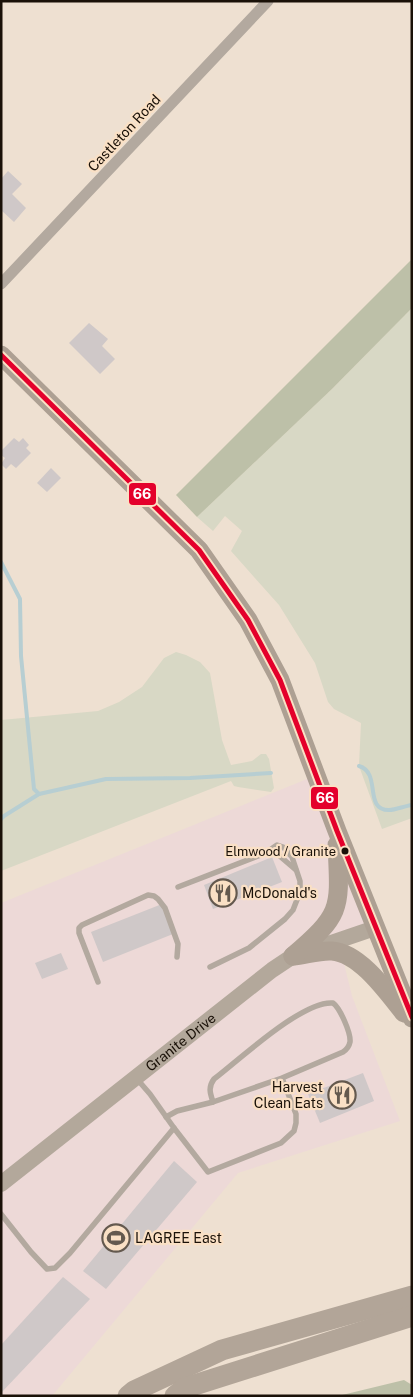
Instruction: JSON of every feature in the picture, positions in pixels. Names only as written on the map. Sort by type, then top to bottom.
[{"type":"highway","points":[[128,1396],[134,1391],[222,1350],[412,1296]]},
{"type":"highway","points":[[175,1396],[185,1388],[412,1316]]},
{"type":"main road","points":[[1,354],[198,550],[248,620],[280,680],[337,831],[412,1018]]},
{"type":"main road","points":[[293,956],[318,934],[330,920],[336,909],[339,893],[337,831]]},
{"type":"main road","points":[[293,956],[330,951],[341,953],[352,959],[370,973],[412,1022]]},
{"type":"street","name":"Castleton Road","points":[[1,284],[268,1]]},
{"type":"street","name":"Granite Drive","points":[[1,1184],[272,970],[293,956],[375,928]]},
{"type":"lane","points":[[178,887],[266,852],[275,852],[297,872],[300,881],[300,892],[293,910],[286,919],[249,948],[210,968]]},
{"type":"lane","points":[[98,982],[78,933],[79,928],[148,895],[154,896],[165,908],[178,944],[177,957]]},
{"type":"lane","points":[[166,1117],[176,1111],[213,1102],[282,1078],[342,1052],[350,1042],[349,1034],[338,1007],[333,1003],[320,1004],[286,1022],[214,1079],[210,1084],[209,1090],[213,1102]]},
{"type":"lane","points":[[136,1078],[208,1172],[282,1143],[294,1131],[296,1114],[282,1078]]},
{"type":"lane","points":[[1,1214],[47,1269],[55,1268],[174,1128]]},
{"type":"shaded area","points":[[312,777],[373,934],[340,947],[352,996],[400,1121],[238,1173],[52,1396],[1,1396],[1,903]]},
{"type":"green space","points":[[412,259],[412,308],[332,389],[197,517],[176,495]]},
{"type":"green space","points":[[412,308],[412,818],[382,829],[359,766],[361,723],[334,709],[328,702],[315,663],[279,605],[231,551],[242,531],[225,516],[213,531],[197,517],[332,389]]},
{"type":"green space","points":[[176,652],[200,662],[210,673],[222,740],[231,765],[252,761],[261,754],[266,754],[269,759],[274,788],[271,792],[234,786],[231,781],[1,871],[1,720],[98,711],[119,702],[142,687],[164,658]]},
{"type":"green space","points":[[404,1380],[412,1385],[412,1396],[338,1396]]},
{"type":"building","points":[[8,171],[22,184],[12,194],[26,208],[14,222],[1,210],[1,179]]},
{"type":"building","points":[[89,323],[108,339],[102,346],[115,359],[100,374],[69,343]]},
{"type":"building","points":[[14,438],[19,442],[23,438],[29,445],[26,448],[31,453],[16,468],[11,464],[6,469],[1,464],[5,458],[1,455],[1,451]]},
{"type":"building","points":[[51,468],[61,478],[47,492],[37,483]]},
{"type":"building","points":[[272,857],[282,882],[213,909],[204,885]]},
{"type":"building","points":[[162,904],[173,934],[103,962],[91,932]]},
{"type":"building","points":[[61,953],[68,969],[42,979],[35,963]]},
{"type":"building","points":[[363,1073],[374,1101],[320,1123],[308,1094]]},
{"type":"building","points":[[174,1161],[197,1182],[106,1289],[83,1271]]},
{"type":"building","points":[[63,1277],[90,1299],[1,1393],[1,1345]]},
{"type":"waterway","points":[[1,562],[20,599],[21,656],[34,789],[39,794]]},
{"type":"waterway","points":[[359,766],[366,770],[370,776],[374,798],[381,808],[392,810],[412,805]]},
{"type":"waterway","points":[[1,819],[39,794],[106,779],[190,778],[271,773]]},
{"type":"transit line","name":"66","points":[[1,355],[199,550],[248,620],[280,680],[337,831],[412,1017]]},
{"type":"place","name":"Elmwood / Granite","points":[[345,851]]},
{"type":"place","name":"McDonald's","points":[[223,893]]},
{"type":"place","name":"Harvest Clean Eats","points":[[342,1095]]},
{"type":"place","name":"LAGREE East","points":[[116,1238]]}]
